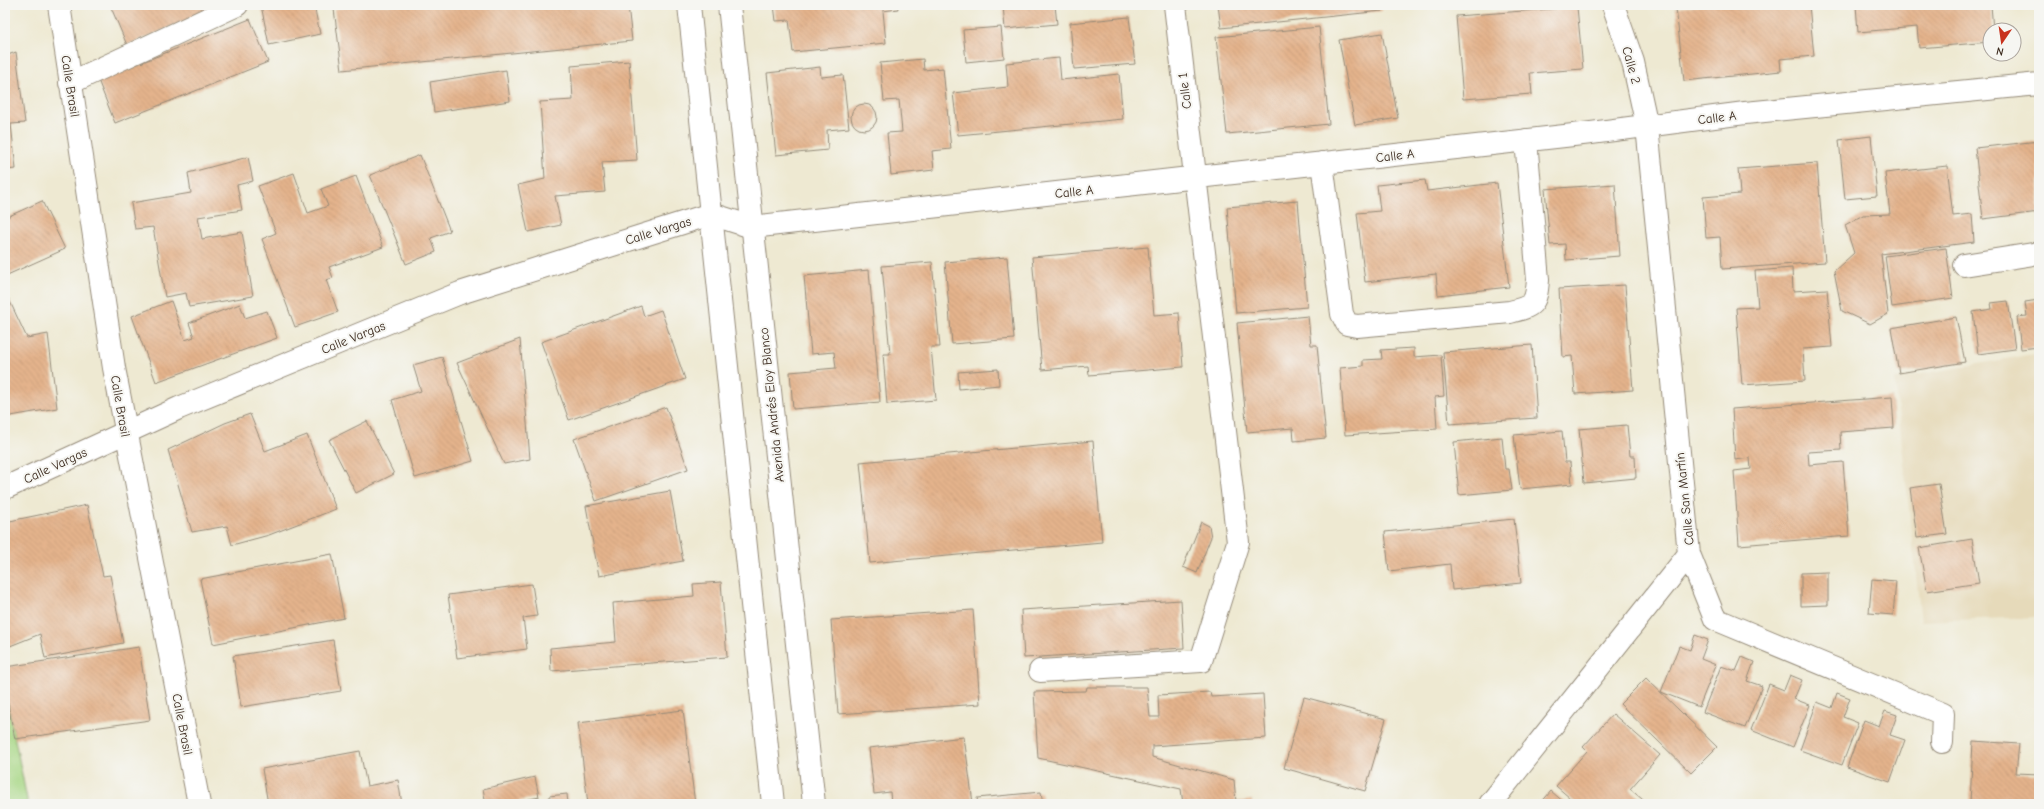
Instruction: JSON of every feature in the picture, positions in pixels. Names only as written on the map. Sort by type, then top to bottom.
[{"type":"street","name":"Calle Brasil","points":[[58,5],[114,368],[198,804]]},
{"type":"street","points":[[70,82],[237,5]]},
{"type":"street","points":[[688,5],[773,804]]},
{"type":"street","name":"Avenida Andrés Eloy Blanco","points":[[729,5],[814,804]]},
{"type":"street","name":"Calle 1","points":[[1040,671],[1201,661],[1238,542],[1194,178],[1175,5]]},
{"type":"street","name":"Calle 2","points":[[1613,5],[1633,62],[1647,126]]},
{"type":"street","name":"Calle A","points":[[752,227],[1526,140],[1745,113],[2039,84]]},
{"type":"street","name":"Calle San Martín","points":[[1490,804],[1689,554],[1647,126]]},
{"type":"street","points":[[1322,163],[1342,314],[1347,324],[1357,326],[1510,312],[1527,308],[1536,299],[1537,291],[1538,280],[1526,140]]},
{"type":"street","points":[[710,214],[752,227]]},
{"type":"street","name":"Calle Vargas","points":[[5,488],[179,408],[460,293],[710,214]]},
{"type":"street","points":[[1964,265],[2039,253]]},
{"type":"street","points":[[1689,554],[1715,619],[1944,714],[1942,742]]},
{"type":"shaded area","points":[[2039,353],[2039,617],[1921,621],[1895,379]]},
{"type":"green space","points":[[5,690],[28,804],[5,804]]},
{"type":"building","points":[[110,5],[225,5],[127,45]]},
{"type":"building","points":[[261,5],[314,5],[320,34],[269,45]]},
{"type":"building","points":[[366,5],[628,5],[632,41],[342,70],[334,9]]},
{"type":"building","points":[[774,5],[897,5],[898,9],[883,11],[886,43],[793,52],[789,20],[776,21]]},
{"type":"building","points":[[1003,5],[1055,5],[1057,24],[1005,29]]},
{"type":"building","points":[[1218,5],[1382,5],[1382,11],[1221,28]]},
{"type":"building","points":[[1704,5],[1809,5],[1814,56],[1780,59],[1781,71],[1684,81],[1676,8]]},
{"type":"building","points":[[1856,5],[1991,5],[1992,22],[1982,22],[1982,43],[1919,48],[1917,27],[1858,32]]},
{"type":"building","points":[[1577,7],[1583,69],[1530,73],[1532,94],[1463,99],[1456,16]]},
{"type":"building","points":[[1129,17],[1135,64],[1074,69],[1070,23]]},
{"type":"building","points":[[250,19],[268,62],[115,123],[98,80]]},
{"type":"building","points":[[1001,27],[1004,58],[966,62],[963,30]]},
{"type":"building","points":[[1319,27],[1329,124],[1227,134],[1216,37]]},
{"type":"building","points":[[1382,33],[1398,118],[1355,125],[1339,40]]},
{"type":"building","points":[[16,52],[25,123],[11,124],[16,169],[5,170],[5,56]]},
{"type":"building","points":[[1059,58],[1061,80],[1119,74],[1123,119],[958,135],[953,93],[1008,87],[1006,63]]},
{"type":"building","points":[[923,59],[924,70],[943,68],[951,149],[932,151],[934,170],[891,175],[887,133],[902,132],[899,100],[884,101],[880,63]]},
{"type":"building","points":[[629,61],[637,160],[602,162],[605,192],[555,196],[561,225],[528,232],[518,185],[545,179],[540,102],[573,100],[571,66]]},
{"type":"building","points":[[820,67],[821,77],[843,75],[849,128],[827,130],[828,150],[776,155],[767,73]]},
{"type":"building","points":[[506,70],[510,101],[434,112],[430,82]]},
{"type":"building","points":[[864,104],[873,108],[877,117],[873,126],[864,130],[855,126],[851,117],[855,108]]},
{"type":"building","points":[[1871,136],[1877,196],[1845,199],[1839,140]]},
{"type":"building","points":[[2039,141],[2039,212],[1983,219],[1975,148]]},
{"type":"building","points":[[420,155],[450,231],[431,238],[436,252],[406,264],[370,175]]},
{"type":"building","points":[[248,157],[253,181],[237,185],[242,210],[198,217],[202,239],[242,232],[253,296],[189,307],[186,293],[165,297],[153,227],[135,229],[131,203],[191,193],[188,173]]},
{"type":"building","points":[[1817,163],[1825,262],[1722,269],[1720,237],[1706,238],[1703,197],[1740,194],[1738,169]]},
{"type":"building","points":[[1947,166],[1953,216],[1972,214],[1974,242],[1881,254],[1888,314],[1870,324],[1842,311],[1834,271],[1854,253],[1845,225],[1863,215],[1890,214],[1885,173]]},
{"type":"building","points":[[294,173],[308,213],[328,206],[321,189],[356,176],[383,247],[329,267],[333,278],[326,280],[338,312],[295,327],[262,239],[276,233],[258,186]]},
{"type":"building","points":[[1425,180],[1427,191],[1497,183],[1509,287],[1438,295],[1436,274],[1365,282],[1357,213],[1380,211],[1377,185]]},
{"type":"building","points":[[1615,184],[1620,256],[1566,260],[1565,244],[1550,245],[1545,189]]},
{"type":"building","points":[[42,201],[65,249],[5,276],[5,213],[7,217]]},
{"type":"building","points":[[1298,201],[1307,307],[1236,313],[1227,207]]},
{"type":"building","points":[[1148,247],[1154,315],[1179,313],[1183,367],[1089,375],[1088,366],[1042,370],[1032,257]]},
{"type":"building","points":[[1946,248],[1953,298],[1892,307],[1885,256]]},
{"type":"building","points":[[1007,257],[1014,339],[952,344],[945,262]]},
{"type":"building","points":[[932,262],[940,347],[931,347],[936,400],[887,404],[883,354],[890,354],[882,266]]},
{"type":"building","points":[[1792,268],[1793,291],[1827,289],[1832,347],[1803,349],[1805,381],[1742,385],[1736,308],[1758,307],[1755,271]]},
{"type":"building","points":[[869,270],[880,402],[793,409],[790,372],[836,368],[834,352],[811,354],[804,276]]},
{"type":"building","points":[[1625,285],[1633,390],[1575,394],[1572,356],[1563,357],[1559,289]]},
{"type":"building","points":[[5,291],[27,338],[48,334],[57,408],[5,417]]},
{"type":"building","points":[[2039,300],[2039,347],[2021,349],[2017,317],[2027,316],[2025,302]]},
{"type":"building","points":[[171,301],[185,340],[194,337],[189,323],[240,304],[245,318],[267,311],[277,338],[156,382],[132,316]]},
{"type":"building","points":[[2008,301],[2015,349],[1978,354],[1973,312],[1992,309],[1991,303]]},
{"type":"building","points":[[641,306],[644,316],[661,310],[685,379],[569,420],[541,342]]},
{"type":"building","points":[[1308,316],[1311,345],[1317,345],[1326,438],[1294,441],[1293,428],[1247,432],[1237,323]]},
{"type":"building","points":[[1956,317],[1965,362],[1899,373],[1891,328]]},
{"type":"building","points":[[520,339],[530,459],[504,464],[457,363]]},
{"type":"building","points":[[1532,345],[1537,418],[1449,424],[1443,352]]},
{"type":"building","points":[[1414,348],[1414,357],[1441,355],[1444,396],[1435,397],[1437,429],[1345,435],[1340,368],[1363,366],[1363,360],[1382,359],[1381,350]]},
{"type":"building","points":[[442,357],[473,461],[415,478],[392,400],[421,391],[413,365]]},
{"type":"building","points":[[998,369],[999,385],[959,389],[958,372]]},
{"type":"building","points":[[1892,397],[1894,428],[1840,432],[1841,450],[1808,452],[1809,465],[1843,462],[1849,536],[1739,545],[1734,471],[1751,469],[1750,458],[1735,460],[1732,409]]},
{"type":"building","points":[[666,407],[688,469],[596,501],[574,439]]},
{"type":"building","points":[[250,414],[265,451],[307,435],[336,509],[269,535],[232,545],[227,526],[192,532],[168,450],[225,423]]},
{"type":"building","points":[[367,421],[394,474],[356,493],[329,440]]},
{"type":"building","points":[[1627,425],[1630,456],[1635,456],[1636,478],[1584,483],[1579,429]]},
{"type":"building","points":[[1562,431],[1565,462],[1570,462],[1572,484],[1520,489],[1514,435]]},
{"type":"building","points":[[1502,437],[1505,469],[1509,469],[1512,490],[1459,495],[1454,442]]},
{"type":"building","points":[[1093,441],[1102,542],[870,563],[860,462]]},
{"type":"building","points":[[1939,484],[1947,534],[1917,538],[1910,488]]},
{"type":"building","points":[[670,491],[683,561],[599,576],[586,506]]},
{"type":"building","points":[[87,505],[103,576],[110,575],[123,643],[45,658],[40,634],[5,648],[5,522]]},
{"type":"building","points":[[1514,519],[1521,583],[1452,590],[1450,564],[1389,571],[1385,532]]},
{"type":"building","points":[[1201,522],[1209,526],[1211,537],[1197,573],[1183,567]]},
{"type":"building","points":[[1972,539],[1979,583],[1927,591],[1919,548]]},
{"type":"building","points":[[332,554],[344,618],[213,644],[200,579]]},
{"type":"building","points":[[1828,572],[1828,605],[1801,606],[1801,573]]},
{"type":"building","points":[[1872,579],[1896,581],[1893,615],[1869,613]]},
{"type":"building","points":[[721,582],[727,657],[551,671],[550,648],[616,642],[613,603],[694,596],[693,584]]},
{"type":"building","points":[[532,584],[537,616],[523,618],[527,649],[457,658],[448,595]]},
{"type":"building","points":[[1181,600],[1184,648],[1024,658],[1021,610]]},
{"type":"building","points":[[973,610],[980,704],[838,714],[831,620]]},
{"type":"building","points":[[1695,635],[1708,640],[1701,659],[1716,665],[1699,707],[1661,692],[1679,646],[1690,650]]},
{"type":"building","points":[[333,640],[341,691],[241,707],[233,656]]},
{"type":"building","points":[[139,647],[150,720],[15,739],[5,690],[5,667]]},
{"type":"building","points":[[1742,657],[1754,662],[1747,681],[1762,686],[1745,728],[1703,712],[1721,666],[1736,671]]},
{"type":"building","points":[[1790,675],[1802,680],[1794,699],[1810,705],[1793,747],[1751,730],[1769,684],[1784,690]]},
{"type":"building","points":[[1646,678],[1717,747],[1691,773],[1620,704]]},
{"type":"building","points":[[1087,687],[1147,687],[1150,717],[1159,717],[1158,695],[1210,692],[1211,697],[1263,694],[1266,738],[1152,746],[1152,757],[1234,780],[1236,802],[1252,800],[1252,804],[1183,804],[1181,789],[1038,758],[1034,692],[1086,691]]},
{"type":"building","points":[[1837,693],[1850,698],[1843,717],[1858,723],[1842,765],[1800,750],[1817,702],[1832,708]]},
{"type":"building","points":[[1304,697],[1386,719],[1365,791],[1284,768]]},
{"type":"building","points":[[683,710],[695,804],[588,804],[578,723]]},
{"type":"building","points":[[1885,711],[1897,715],[1890,735],[1905,740],[1890,782],[1847,767],[1864,720],[1879,726]]},
{"type":"building","points":[[1613,714],[1660,755],[1630,789],[1648,804],[1577,804],[1556,786],[1587,751],[1583,747]]},
{"type":"building","points":[[964,737],[973,803],[891,804],[890,792],[874,794],[869,748]]},
{"type":"building","points":[[1973,741],[2019,744],[2016,773],[2039,774],[2039,804],[1970,804]]},
{"type":"building","points":[[360,751],[367,786],[398,780],[402,804],[268,804],[262,769]]},
{"type":"building","points":[[535,777],[539,797],[506,804],[486,804],[483,789]]},
{"type":"building","points":[[1551,791],[1566,804],[1540,804]]},
{"type":"building","points":[[1041,792],[1043,804],[978,804],[977,798]]},
{"type":"building","points":[[567,794],[568,804],[549,804],[549,796]]}]
